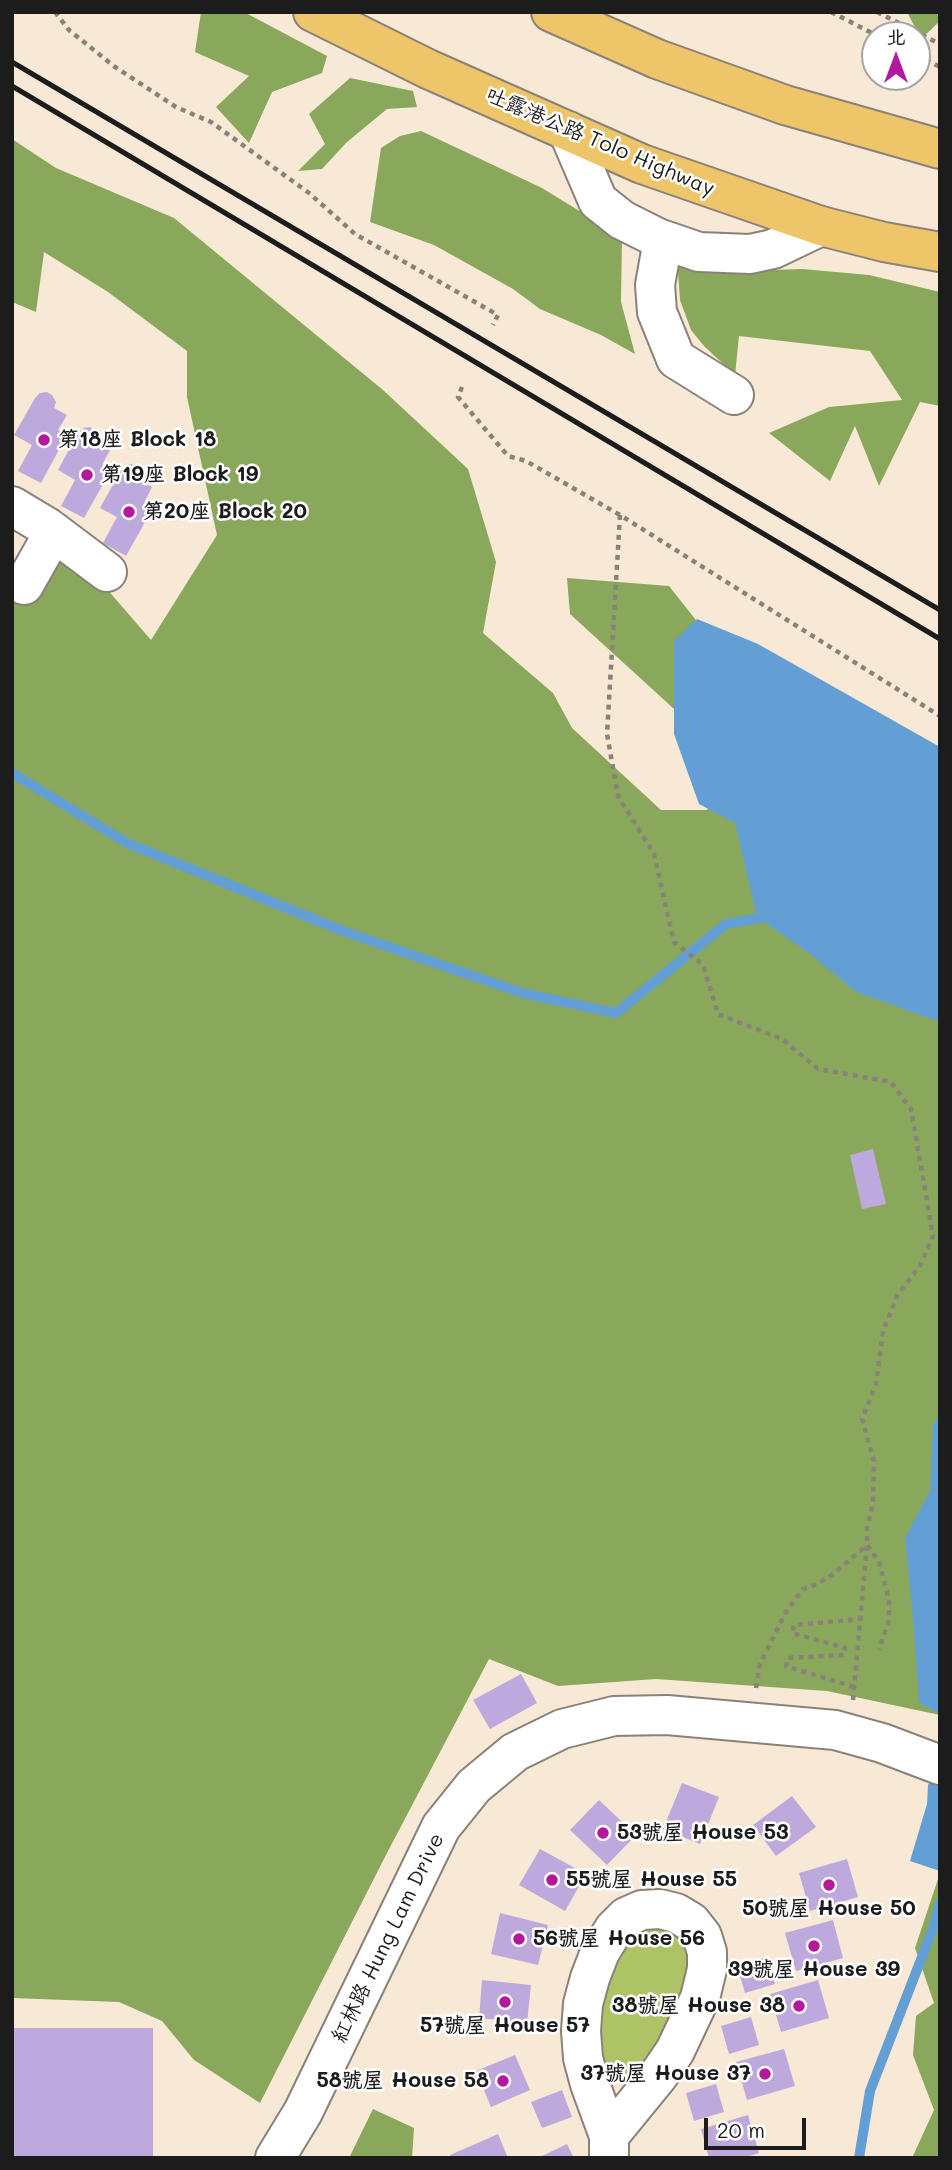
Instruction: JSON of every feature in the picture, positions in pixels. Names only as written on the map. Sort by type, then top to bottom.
[{"type":"highway","name":"吐露港公路 Tolo Highway","points":[[313,12],[428,69],[642,164],[821,226],[884,242],[940,252]]},
{"type":"highway","points":[[551,12],[656,59],[785,105],[940,149]]},
{"type":"street","points":[[568,131],[598,201],[622,220],[663,240],[699,253],[750,254],[773,248],[821,226]]},
{"type":"street","points":[[663,240],[656,285],[657,312],[676,359],[734,396]]},
{"type":"street","points":[[12,506],[54,532],[107,572]]},
{"type":"street","points":[[24,585],[54,532]]},
{"type":"street","name":"紅林路 Hung Lam Drive","points":[[275,2158],[303,2112],[441,1827],[474,1786],[515,1752],[562,1729],[614,1716],[667,1715],[835,1730],[882,1742],[934,1762]]},
{"type":"street","points":[[660,1909],[676,1913],[691,1922],[702,1936],[707,1952],[707,1969],[700,1998],[675,2051],[609,2147],[583,2058],[583,2004],[600,1952],[614,1929],[626,1917],[642,1910],[660,1909]]},
{"type":"path","points":[[55,12],[69,30],[115,66],[176,107],[211,122],[309,193],[355,233],[498,315],[493,324]]},
{"type":"path","points":[[831,12],[861,27]]},
{"type":"path","points":[[877,12],[940,44]]},
{"type":"path","points":[[462,387],[458,397],[508,456],[526,461],[620,515],[940,716]]},
{"type":"path","points":[[620,515],[607,734],[618,796],[654,854],[674,942],[703,965],[718,1014],[782,1039],[818,1069],[891,1082],[911,1110],[933,1236],[920,1266],[898,1294],[883,1331],[876,1384],[862,1419],[874,1461],[873,1503],[867,1528],[861,1619],[854,1687],[786,1665],[788,1658],[844,1656],[845,1648],[792,1633],[793,1625],[861,1619]]},
{"type":"path","points":[[867,1545],[879,1562],[888,1600],[889,1620],[879,1650]]},
{"type":"path","points":[[755,1696],[760,1664],[787,1610],[803,1589],[833,1574],[867,1545]]},
{"type":"green space","points":[[201,12],[244,12],[327,56],[322,73],[272,92],[249,143],[216,107],[249,76],[195,52]]},
{"type":"green space","points":[[907,12],[940,12],[940,21],[931,30],[931,21],[912,21]]},
{"type":"green space","points":[[350,78],[413,91],[417,107],[387,109],[347,142],[322,169],[298,171],[325,144],[309,114]]},
{"type":"green space","points":[[421,131],[542,188],[622,237],[621,302],[635,354],[601,335],[540,309],[513,289],[434,245],[370,222],[381,148],[400,136]]},
{"type":"green space","points":[[12,139],[56,168],[174,218],[383,390],[468,469],[496,562],[483,633],[553,693],[572,728],[661,810],[706,810],[762,783],[940,757],[940,1715],[827,1691],[656,1679],[558,1686],[489,1659],[260,2103],[194,2060],[162,2021],[119,2002],[12,1998],[12,595],[46,550],[80,558],[151,640],[217,535],[187,397],[187,351],[108,292],[44,252],[36,312],[12,302]]},
{"type":"green space","points":[[677,257],[737,271],[802,269],[869,275],[940,292],[940,406],[920,402],[879,486],[855,426],[830,481],[769,433],[829,407],[902,400],[870,351],[739,336],[735,375],[691,330],[680,300]]},
{"type":"green space","points":[[567,578],[669,586],[740,676],[685,719],[570,614]]},
{"type":"green space","points":[[940,1873],[940,2158],[912,2158],[934,2110],[913,2055],[916,2016],[934,2003],[915,1948]]},
{"type":"green space","points":[[646,1925],[671,1927],[692,1955],[675,2018],[636,2074],[613,2074],[604,2066],[596,2031],[598,2006],[626,1939]]},
{"type":"green space","points":[[373,2109],[414,2128],[412,2158],[349,2158]]},
{"type":"water","points":[[697,619],[758,644],[940,747],[940,1022],[856,992],[810,954],[757,917],[735,823],[699,804],[674,734],[674,641]]},
{"type":"water","points":[[940,1413],[940,1714],[919,1703],[905,1538],[930,1491],[933,1425]]},
{"type":"water","points":[[940,1765],[940,1871],[910,1861],[927,1804],[928,1785]]},
{"type":"building","name":"第18座 Block 18","points":[[47,392],[56,402],[54,408],[67,415],[58,430],[67,435],[41,483],[18,471],[32,445],[14,435],[35,398],[40,393]]},
{"type":"building","name":"第19座 Block 19","points":[[90,427],[99,436],[97,443],[110,450],[102,465],[111,470],[84,518],[61,506],[75,480],[58,470],[78,433]]},
{"type":"building","name":"第20座 Block 20","points":[[132,464],[138,467],[140,480],[152,487],[144,503],[153,508],[126,556],[103,543],[117,517],[100,508],[121,470]]},
{"type":"building","points":[[873,1149],[886,1204],[862,1209],[850,1155]]},
{"type":"building","points":[[521,1674],[537,1703],[490,1729],[473,1700]]},
{"type":"building","points":[[682,1783],[719,1797],[700,1844],[663,1829]]},
{"type":"building","points":[[792,1796],[816,1827],[776,1856],[753,1825]]},
{"type":"building","name":"53號屋 House 53","points":[[599,1800],[636,1835],[607,1865],[570,1830]]},
{"type":"building","name":"55號屋 House 55","points":[[540,1849],[586,1874],[565,1911],[519,1885]]},
{"type":"building","name":"50號屋 House 50","points":[[847,1859],[858,1897],[810,1911],[799,1873]]},
{"type":"building","name":"56號屋 House 56","points":[[500,1913],[548,1925],[538,1965],[491,1954]]},
{"type":"building","name":"39號屋 House 39","points":[[833,1920],[843,1958],[796,1971],[785,1933]]},
{"type":"building","points":[[767,1957],[775,1984],[745,1993],[737,1966]]},
{"type":"building","name":"57號屋 House 57","points":[[482,1980],[531,1985],[527,2023],[479,2018]]},
{"type":"building","name":"38號屋 House 38","points":[[818,1980],[829,2018],[781,2032],[770,1994]]},
{"type":"building","points":[[751,2017],[759,2045],[729,2054],[721,2026]]},
{"type":"building","points":[[12,2028],[153,2028],[153,2158],[12,2158]]},
{"type":"building","name":"37號屋 House 37","points":[[784,2049],[795,2086],[747,2100],[736,2062]]},
{"type":"building","name":"58號屋 House 58","points":[[515,2055],[530,2090],[491,2107],[476,2071]]},
{"type":"building","points":[[716,2084],[724,2112],[694,2121],[686,2093]]},
{"type":"building","points":[[562,2090],[572,2117],[542,2128],[531,2102]]},
{"type":"building","points":[[748,2115],[759,2153],[744,2158],[709,2158],[701,2129]]},
{"type":"building","points":[[498,2134],[508,2158],[452,2158],[450,2155]]},
{"type":"building","points":[[567,2144],[574,2158],[538,2158]]},
{"type":"waterway","points":[[12,773],[127,843],[343,931],[522,993],[616,1013],[726,924],[771,916]]},
{"type":"waterway","points":[[859,2158],[870,2091],[932,1931],[940,1903]]},
{"type":"railway","points":[[12,62],[940,610]]},
{"type":"railway","points":[[12,86],[940,639]]},
{"type":"place","name":"第18座 Block 18","points":[[44,440]]},
{"type":"place","name":"第19座 Block 19","points":[[87,475]]},
{"type":"place","name":"第20座 Block 20","points":[[129,512]]},
{"type":"place","name":"53號屋 House 53","points":[[603,1833]]},
{"type":"place","name":"55號屋 House 55","points":[[552,1880]]},
{"type":"place","name":"50號屋 House 50","points":[[829,1885]]},
{"type":"place","name":"56號屋 House 56","points":[[519,1939]]},
{"type":"place","name":"39號屋 House 39","points":[[814,1946]]},
{"type":"place","name":"57號屋 House 57","points":[[505,2002]]},
{"type":"place","name":"38號屋 House 38","points":[[799,2006]]},
{"type":"place","name":"37號屋 House 37","points":[[765,2074]]},
{"type":"place","name":"58號屋 House 58","points":[[503,2081]]}]
